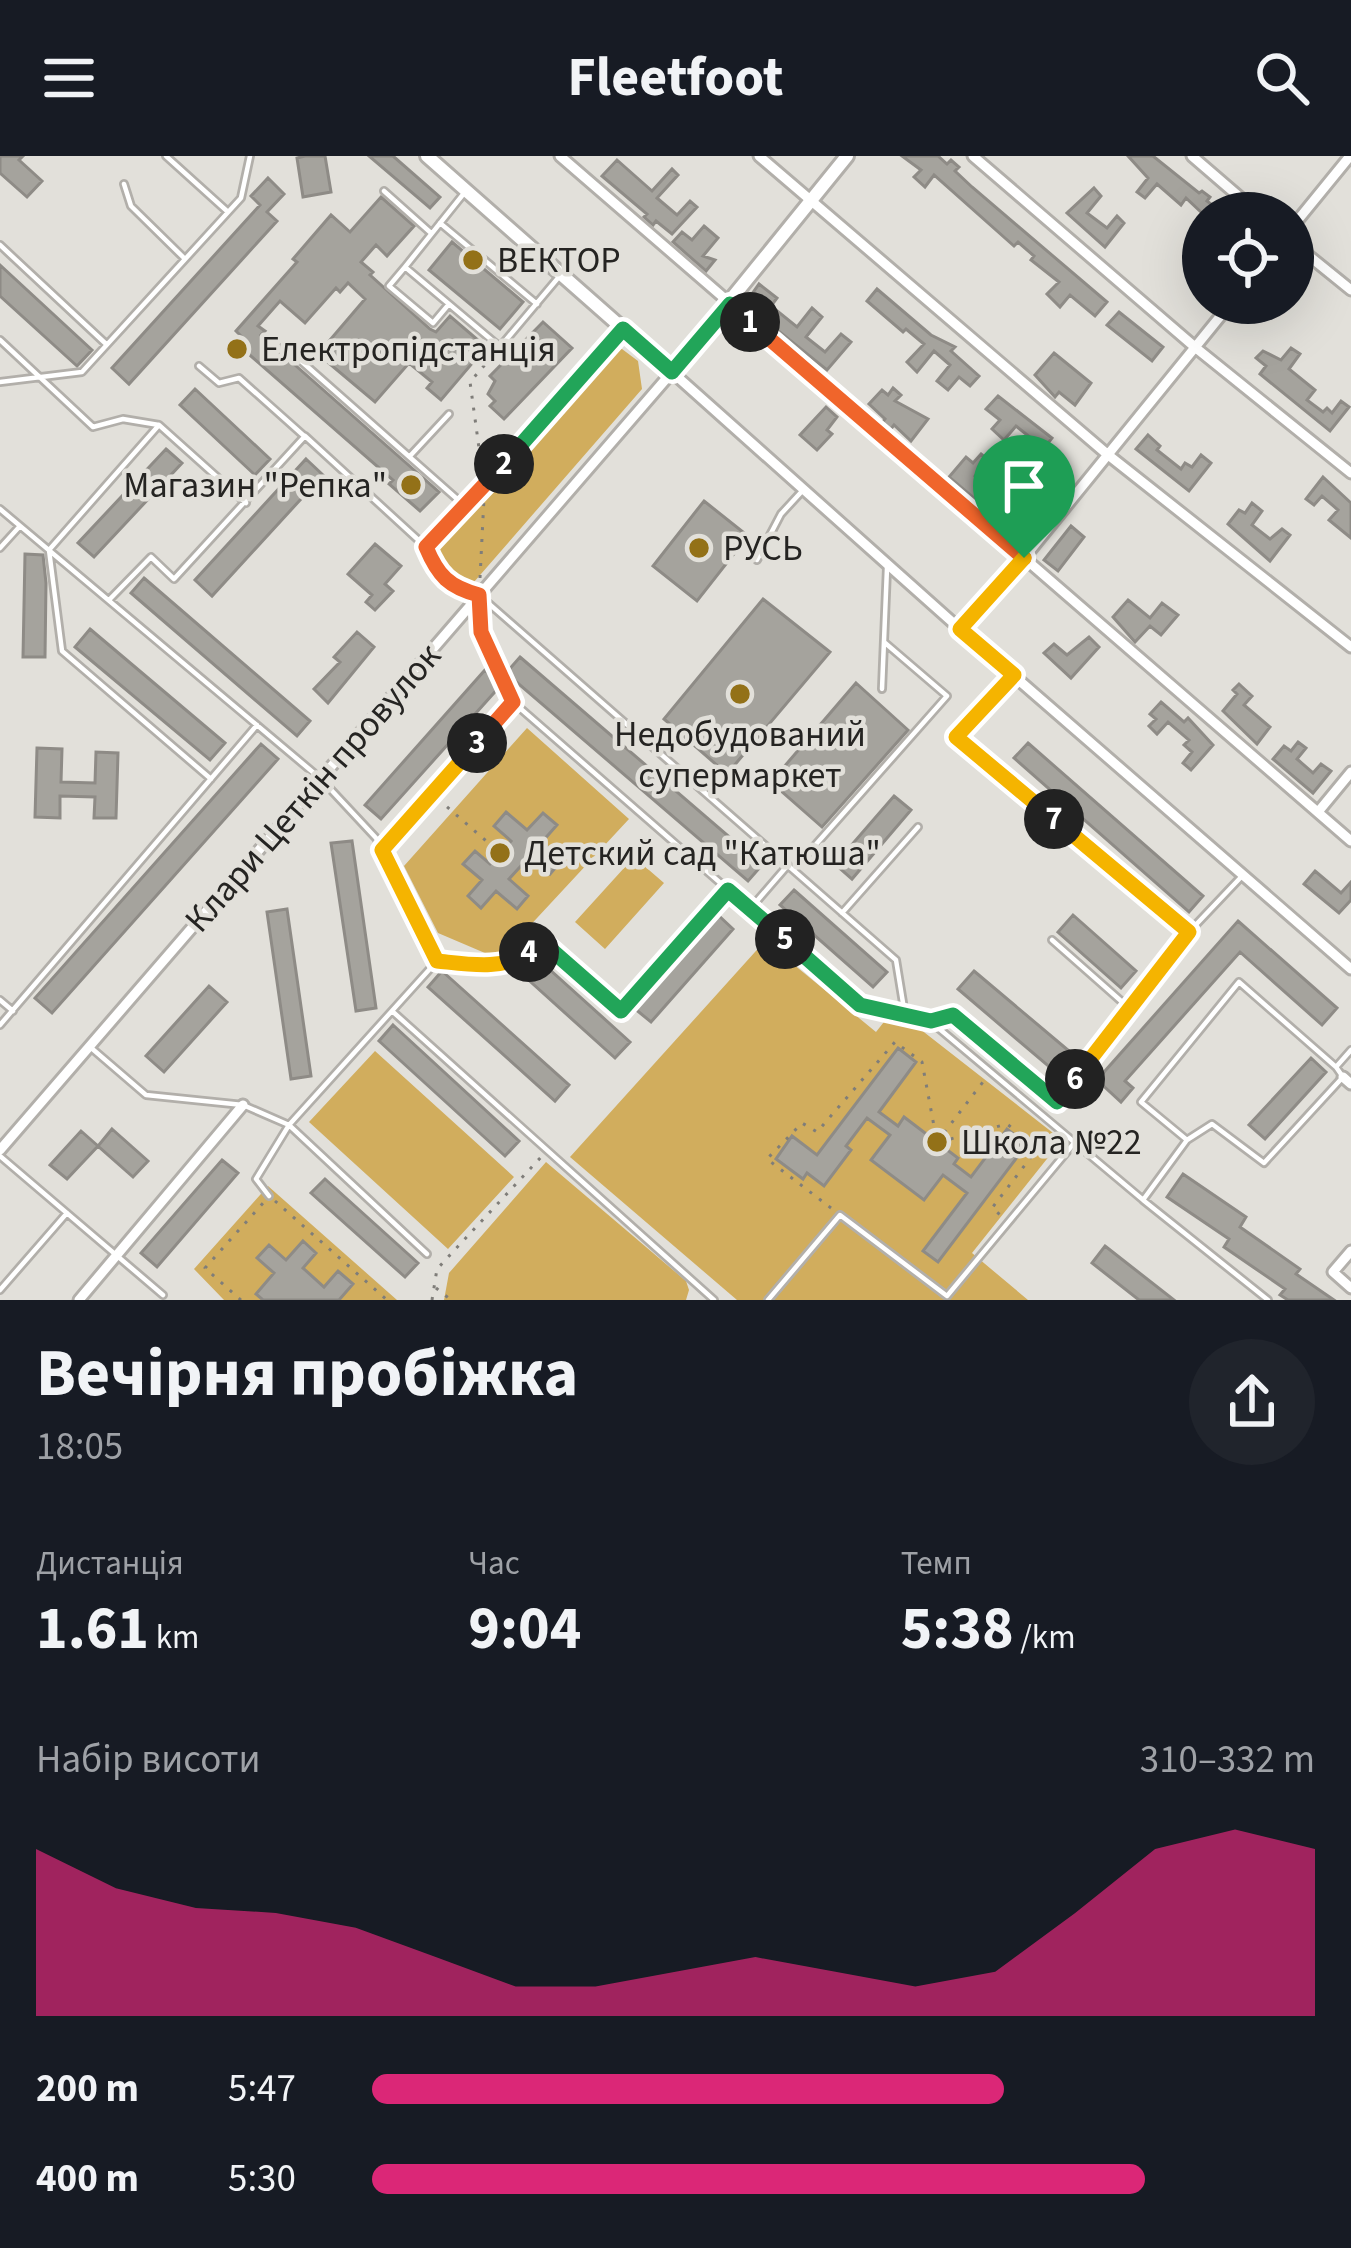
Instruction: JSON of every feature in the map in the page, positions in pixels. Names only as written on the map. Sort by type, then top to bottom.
[{"type":"street","points":[[427,156],[1351,968]]},
{"type":"street","points":[[560,156],[1351,841]]},
{"type":"street","points":[[759,156],[1107,454],[1351,647]]},
{"type":"street","points":[[672,372],[847,156]]},
{"type":"street","points":[[973,156],[1196,348],[1351,473]]},
{"type":"street","points":[[1192,156],[1234,192]]},
{"type":"street","points":[[1314,200],[1350,156]]},
{"type":"street","points":[[1314,260],[1351,290]]},
{"type":"street","points":[[960,629],[1215,324]]},
{"type":"street","name":"Клари Цеткін провулок","points":[[0,1153],[672,372]]},
{"type":"street","points":[[1318,812],[1351,772]]},
{"type":"street","points":[[79,1300],[243,1105]]},
{"type":"street","points":[[1351,1251],[1333,1272],[1351,1288]]},
{"type":"lane","points":[[166,156],[228,212]]},
{"type":"lane","points":[[0,382],[82,372],[241,198],[250,156]]},
{"type":"lane","points":[[124,184],[131,206],[185,259]]},
{"type":"lane","points":[[449,304],[433,323],[389,286],[466,190]]},
{"type":"lane","points":[[384,191],[431,233]]},
{"type":"lane","points":[[440,223],[537,304]]},
{"type":"lane","points":[[0,244],[107,345]]},
{"type":"lane","points":[[405,267],[500,347],[562,274]]},
{"type":"lane","points":[[426,547],[623,329]]},
{"type":"lane","points":[[0,340],[93,427],[123,419],[159,425],[246,502]]},
{"type":"lane","points":[[284,346],[465,506]]},
{"type":"lane","points":[[200,366],[219,383],[239,378],[426,547],[436,572],[455,589],[479,595],[896,960],[905,1015]]},
{"type":"lane","points":[[410,456],[449,414]]},
{"type":"lane","points":[[159,425],[49,550],[62,651],[211,779]]},
{"type":"lane","points":[[109,600],[151,557],[174,579],[305,436]]},
{"type":"lane","points":[[757,560],[781,514],[804,489]]},
{"type":"lane","points":[[0,509],[321,779],[382,850],[437,961]]},
{"type":"lane","points":[[0,548],[20,526]]},
{"type":"lane","points":[[882,689],[887,562]]},
{"type":"lane","points":[[750,909],[947,696],[884,642]]},
{"type":"lane","points":[[1014,675],[956,737],[1189,932]]},
{"type":"lane","points":[[382,850],[513,702],[860,1005],[931,1021],[1268,1300]]},
{"type":"lane","points":[[0,1025],[257,725]]},
{"type":"lane","points":[[842,913],[918,827]]},
{"type":"lane","points":[[931,1021],[953,1015],[1057,1102],[1189,932],[1243,875]]},
{"type":"lane","points":[[437,961],[488,966],[524,958],[540,940],[621,1011],[728,890]]},
{"type":"lane","points":[[1052,940],[1129,1007]]},
{"type":"lane","points":[[269,1196],[256,1180],[289,1125],[437,961]]},
{"type":"lane","points":[[1186,1140],[1142,1102],[1239,982],[1343,1076]]},
{"type":"lane","points":[[0,1000],[13,1010]]},
{"type":"lane","points":[[392,1011],[714,1300]]},
{"type":"lane","points":[[89,1046],[146,1094],[243,1105],[289,1125],[427,1254]]},
{"type":"lane","points":[[1143,1200],[1186,1140],[1213,1124],[1264,1162],[1343,1076],[1351,1050]]},
{"type":"lane","points":[[769,1300],[840,1215],[947,1296],[1075,1142]]},
{"type":"lane","points":[[0,1153],[163,1294]]},
{"type":"lane","points":[[0,1290],[67,1213]]},
{"type":"path","points":[[500,347],[470,382],[484,485],[481,632],[513,702]]},
{"type":"path","points":[[433,794],[500,853]]},
{"type":"path","points":[[840,1215],[766,1159],[802,1123],[817,1132],[895,1042],[922,1062],[938,1142]]},
{"type":"path","points":[[938,1142],[991,1072]]},
{"type":"path","points":[[938,1142],[1007,1124],[1038,1148],[992,1208],[1011,1223]]},
{"type":"path","points":[[432,1300],[437,1270],[547,1150]]},
{"type":"path","points":[[242,1300],[206,1268],[269,1196],[387,1300]]},
{"type":"path","points":[[434,1287],[451,1300]]},
{"type":"shaded area","points":[[622,349],[638,361],[642,389],[474,582],[458,584],[435,565],[431,554],[435,547],[612,351]]},
{"type":"shaded area","points":[[527,728],[629,819],[499,959],[438,933],[404,866]]},
{"type":"shaded area","points":[[634,857],[664,883],[605,949],[575,922]]},
{"type":"shaded area","points":[[765,941],[876,1032],[891,1013],[908,1026],[911,1022],[1062,1140],[972,1253],[1028,1300],[737,1300],[570,1157]]},
{"type":"shaded area","points":[[375,1051],[514,1177],[448,1249],[309,1122]]},
{"type":"shaded area","points":[[546,1162],[686,1281],[686,1300],[444,1300],[449,1273]]},
{"type":"shaded area","points":[[268,1186],[397,1300],[224,1300],[194,1269]]},
{"type":"building","points":[[0,156],[23,156],[19,160],[42,181],[27,197],[0,173]]},
{"type":"building","points":[[325,156],[331,192],[303,197],[297,158]]},
{"type":"building","points":[[369,156],[393,156],[440,197],[430,208]]},
{"type":"building","points":[[902,156],[938,156],[947,164],[951,160],[972,187],[1107,302],[1095,316],[1070,295],[1060,307],[1047,294],[1059,282],[1031,260],[1034,256],[1018,242],[1014,246],[934,175],[925,187],[914,177],[921,170]]},
{"type":"building","points":[[1128,156],[1153,156],[1198,192],[1182,192],[1181,205],[1157,184],[1145,198],[1137,192],[1148,178]]},
{"type":"building","points":[[617,160],[652,191],[672,169],[678,175],[657,198],[677,215],[690,201],[697,207],[672,234],[656,221],[653,225],[644,217],[647,214],[602,176]]},
{"type":"building","points":[[268,178],[284,194],[267,212],[277,221],[129,384],[112,368],[260,205],[251,196]]},
{"type":"building","points":[[1094,188],[1101,196],[1087,213],[1107,228],[1117,216],[1124,223],[1105,247],[1067,213]]},
{"type":"building","points":[[381,197],[414,226],[387,256],[376,245],[361,262],[373,272],[370,275],[430,329],[436,332],[450,316],[486,347],[441,400],[427,388],[432,382],[409,363],[375,402],[318,354],[365,299],[348,283],[340,292],[336,288],[305,323],[280,301],[258,326],[265,331],[261,335],[439,492],[420,511],[389,484],[393,480],[244,350],[236,360],[227,352],[241,336],[236,331],[331,215],[350,232]]},
{"type":"building","points":[[704,226],[718,238],[703,256],[715,260],[706,271],[673,242],[682,232],[692,240]]},
{"type":"building","points":[[452,242],[523,302],[500,329],[429,270]]},
{"type":"building","points":[[0,265],[92,350],[77,366],[0,296]]},
{"type":"building","points":[[759,284],[777,298],[771,306],[797,327],[812,308],[822,317],[806,337],[825,352],[841,334],[851,342],[827,370],[745,304]]},
{"type":"building","points":[[877,289],[931,335],[955,347],[951,351],[979,376],[970,386],[959,377],[948,390],[937,381],[950,365],[934,351],[917,372],[907,362],[924,344],[867,301]]},
{"type":"building","points":[[1119,312],[1163,347],[1152,361],[1107,325]]},
{"type":"building","points":[[543,322],[572,348],[504,419],[490,406],[495,401],[488,394],[495,381],[490,376]]},
{"type":"building","points":[[1291,348],[1300,354],[1289,369],[1315,390],[1307,400],[1323,412],[1327,408],[1332,413],[1341,401],[1349,407],[1330,431],[1260,374],[1266,366],[1256,358],[1263,351],[1281,360]]},
{"type":"building","points":[[1054,353],[1091,383],[1075,405],[1059,392],[1055,397],[1035,375]]},
{"type":"building","points":[[893,388],[901,395],[895,401],[928,419],[911,441],[894,425],[890,430],[882,423],[885,419],[869,404],[882,390],[888,395]]},
{"type":"building","points":[[195,389],[270,459],[255,475],[180,405]]},
{"type":"building","points":[[998,396],[1052,438],[1032,464],[1018,454],[1031,438],[1016,426],[1004,440],[992,429],[1000,420],[986,409]]},
{"type":"building","points":[[826,407],[837,417],[827,430],[832,434],[817,450],[800,435]]},
{"type":"building","points":[[1148,435],[1160,446],[1157,450],[1181,469],[1185,463],[1192,467],[1201,455],[1211,463],[1189,491],[1136,449]]},
{"type":"building","points":[[166,449],[182,463],[94,557],[78,543]]},
{"type":"building","points":[[981,454],[988,460],[975,476],[995,491],[1000,484],[1028,509],[1021,519],[1028,524],[1019,536],[949,477],[966,457],[973,463]]},
{"type":"building","points":[[306,459],[323,475],[212,596],[195,580]]},
{"type":"building","points":[[1323,477],[1351,503],[1351,538],[1329,520],[1338,510],[1322,496],[1314,505],[1306,499]]},
{"type":"building","points":[[704,501],[748,536],[697,601],[653,566]]},
{"type":"building","points":[[1252,503],[1262,511],[1252,525],[1270,539],[1282,529],[1290,535],[1270,561],[1228,524]]},
{"type":"building","points":[[1071,526],[1084,537],[1058,571],[1044,560]]},
{"type":"building","points":[[375,544],[401,566],[385,584],[393,591],[375,610],[366,602],[372,595],[348,574]]},
{"type":"building","points":[[25,554],[43,555],[45,657],[23,657]]},
{"type":"building","points":[[144,578],[310,721],[297,736],[131,593]]},
{"type":"building","name":"Недобудований супермаркет","points":[[763,599],[830,652],[727,774],[664,719]]},
{"type":"building","points":[[1128,600],[1150,618],[1162,603],[1178,615],[1161,635],[1150,626],[1135,642],[1113,617]]},
{"type":"building","points":[[90,629],[225,743],[210,760],[75,647]]},
{"type":"building","points":[[357,632],[374,647],[328,703],[314,689],[340,662],[334,657]]},
{"type":"building","points":[[1089,637],[1099,647],[1071,678],[1044,653],[1054,644],[1067,655]]},
{"type":"building","points":[[520,657],[762,865],[748,881],[506,673]]},
{"type":"building","points":[[485,670],[501,685],[381,819],[365,805]]},
{"type":"building","points":[[856,683],[908,730],[822,827],[771,782]]},
{"type":"building","points":[[1239,684],[1252,696],[1244,705],[1270,727],[1257,744],[1223,711]]},
{"type":"building","points":[[1161,702],[1184,722],[1188,718],[1213,745],[1191,770],[1183,763],[1192,752],[1184,745],[1189,740],[1168,722],[1157,734],[1149,726],[1156,719],[1150,714]]},
{"type":"building","points":[[1298,742],[1306,748],[1297,759],[1313,773],[1321,764],[1331,771],[1313,793],[1273,759],[1284,746],[1291,751]]},
{"type":"building","points":[[1028,743],[1203,896],[1189,912],[1014,758]]},
{"type":"building","points":[[261,744],[278,759],[52,1013],[35,998]]},
{"type":"building","points":[[37,748],[62,749],[61,782],[95,783],[96,752],[118,753],[116,818],[94,818],[95,797],[60,796],[60,818],[35,817]]},
{"type":"building","points":[[894,796],[911,810],[852,879],[835,864]]},
{"type":"building","points":[[506,812],[527,830],[543,813],[557,825],[542,842],[562,860],[550,874],[530,856],[509,879],[528,896],[517,909],[496,891],[481,908],[468,896],[482,880],[463,864],[475,851],[490,864],[511,841],[494,826]]},
{"type":"building","points":[[352,841],[376,1008],[356,1011],[331,843]]},
{"type":"building","points":[[1315,871],[1341,893],[1351,882],[1351,900],[1339,913],[1304,884]]},
{"type":"building","points":[[794,890],[887,972],[873,987],[780,905]]},
{"type":"building","points":[[287,909],[311,1076],[291,1079],[267,912]]},
{"type":"building","points":[[717,914],[733,929],[651,1022],[634,1008]]},
{"type":"building","points":[[1073,915],[1136,971],[1121,988],[1058,932]]},
{"type":"building","points":[[1238,921],[1337,1008],[1322,1025],[1240,952],[1125,1081],[1133,1088],[1121,1102],[1097,1080]]},
{"type":"building","points":[[538,959],[630,1042],[615,1058],[523,975]]},
{"type":"building","points":[[442,971],[569,1085],[555,1101],[428,987]]},
{"type":"building","points":[[974,971],[1069,1051],[1053,1070],[958,989]]},
{"type":"building","points":[[209,986],[227,1002],[164,1072],[146,1056]]},
{"type":"building","points":[[393,1025],[519,1141],[505,1156],[379,1041]]},
{"type":"building","points":[[898,1048],[916,1062],[879,1112],[898,1126],[904,1117],[958,1158],[954,1164],[971,1177],[1007,1129],[1027,1144],[938,1262],[923,1251],[967,1193],[943,1175],[924,1200],[871,1160],[890,1135],[867,1118],[824,1186],[807,1173],[803,1179],[776,1159],[792,1136],[817,1155]]},
{"type":"building","points":[[1311,1058],[1326,1072],[1265,1139],[1249,1125]]},
{"type":"building","points":[[112,1129],[148,1161],[133,1177],[98,1146]]},
{"type":"building","points":[[81,1131],[98,1146],[67,1179],[50,1165]]},
{"type":"building","points":[[222,1160],[238,1173],[157,1267],[141,1253]]},
{"type":"building","points":[[1183,1174],[1246,1217],[1240,1227],[1300,1269],[1296,1274],[1334,1300],[1288,1300],[1280,1295],[1285,1289],[1224,1247],[1229,1239],[1167,1197]]},
{"type":"building","points":[[325,1179],[418,1263],[405,1277],[311,1193]]},
{"type":"building","points":[[303,1241],[316,1253],[303,1268],[324,1287],[338,1271],[353,1284],[339,1300],[263,1300],[256,1294],[274,1273],[257,1258],[269,1245],[286,1260]]},
{"type":"building","points":[[1105,1246],[1174,1300],[1139,1300],[1092,1263]]},
{"type":"place","name":"ВЕКТОР","points":[[473,260]]},
{"type":"place","name":"Електропідстанція","points":[[237,349]]},
{"type":"place","name":"Магазин \"Репка\"","points":[[411,485]]},
{"type":"place","name":"РУСЬ","points":[[699,548]]},
{"type":"place","name":"Недобудований супермаркет","points":[[740,694]]},
{"type":"place","name":"Детский сад \"Катюша\"","points":[[500,853]]},
{"type":"place","name":"Школа №22","points":[[937,1142]]},
{"type":"route","points":[[730,304],[1024,558],[960,629],[1014,675],[956,737],[1189,932],[1057,1102],[953,1015],[931,1021],[860,1005],[728,890],[621,1011],[540,940],[524,958],[488,966],[437,961],[382,850],[513,702],[481,632],[479,595],[455,589],[436,572],[426,547],[623,329],[672,372],[730,304]]}]
